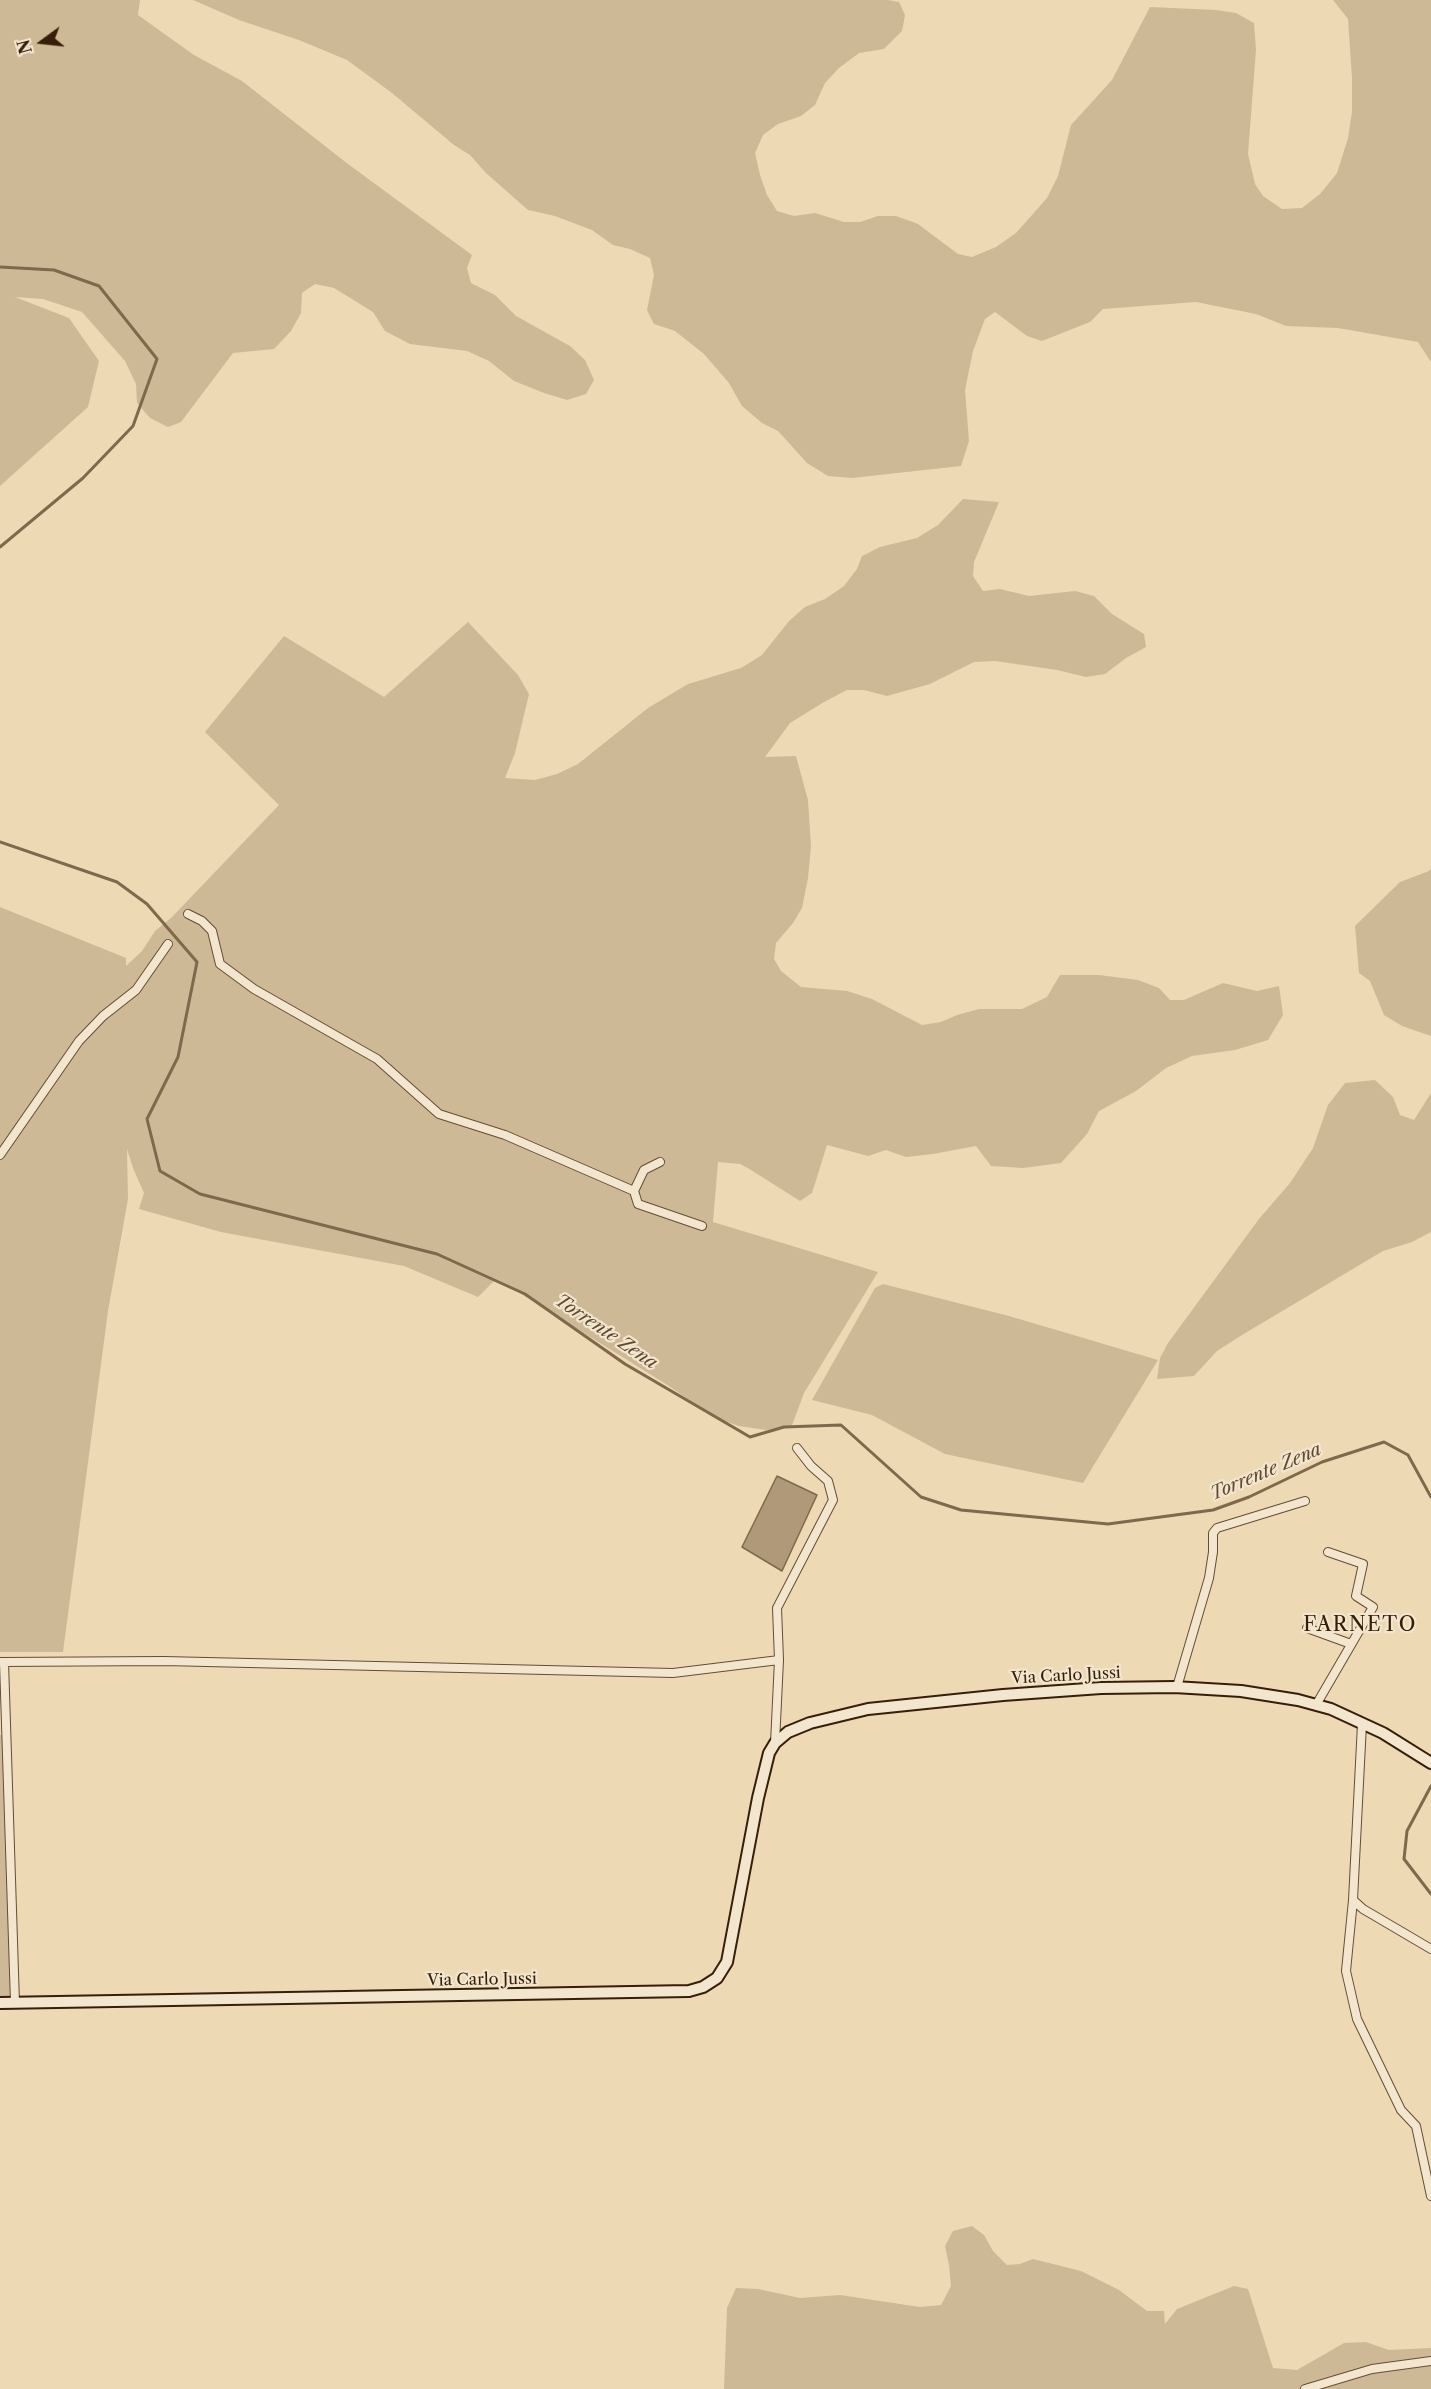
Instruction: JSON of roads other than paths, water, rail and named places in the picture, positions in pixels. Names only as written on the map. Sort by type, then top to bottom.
[{"type":"street","points":[[188,914],[202,921],[212,931],[220,964],[254,989],[377,1059],[439,1114],[505,1135],[634,1191]]},
{"type":"street","points":[[0,1155],[79,1041],[103,1016],[136,990],[168,944]]},
{"type":"street","points":[[660,1162],[644,1170],[634,1191],[638,1204],[702,1226]]},
{"type":"street","name":"Via Carlo Jussi","points":[[775,1743],[779,1660],[777,1608],[833,1500],[828,1480],[811,1466],[797,1448]]},
{"type":"street","points":[[1177,1687],[1209,1578],[1213,1533],[1217,1528],[1305,1501]]},
{"type":"street","points":[[1316,1705],[1373,1607],[1356,1596],[1363,1564],[1328,1552]]},
{"type":"street","points":[[1307,1628],[1351,1644]]},
{"type":"street","points":[[15,2003],[2,1662],[164,1661],[673,1672],[779,1660]]},
{"type":"street","name":"Via Carlo Jussi","points":[[0,2003],[689,1991],[703,1987],[717,1978],[728,1962],[758,1798],[769,1753],[775,1743],[788,1732],[810,1723],[868,1709],[992,1696],[1101,1688],[1177,1687],[1241,1691],[1332,1709],[1383,1733],[1427,1761]]},
{"type":"street","points":[[1362,1724],[1353,1900],[1346,1971],[1364,2039],[1401,2110],[1416,2126],[1431,2196]]},
{"type":"street","points":[[1353,1900],[1363,1909],[1431,1949]]},
{"type":"street","points":[[1305,2389],[1372,2369],[1431,2361]]},
{"type":"waterway","name":"Torrente Zena","points":[[0,267],[54,270],[99,286],[157,359],[133,426],[83,478],[0,547]]},
{"type":"waterway","name":"Torrente Zena","points":[[0,842],[117,882],[147,904],[197,962],[178,1057],[147,1119],[160,1171],[200,1194],[437,1254],[525,1294],[625,1364],[750,1437],[784,1427],[841,1425],[921,1497],[961,1510],[1108,1524],[1213,1510],[1249,1497],[1322,1462],[1384,1442],[1408,1455],[1431,1497]]},
{"type":"waterway","name":"Torrente Zena","points":[[1431,1786],[1407,1831],[1404,1859],[1431,1894]]},
{"type":"district","name":"FARNETO","points":[[1360,1625]]}]
